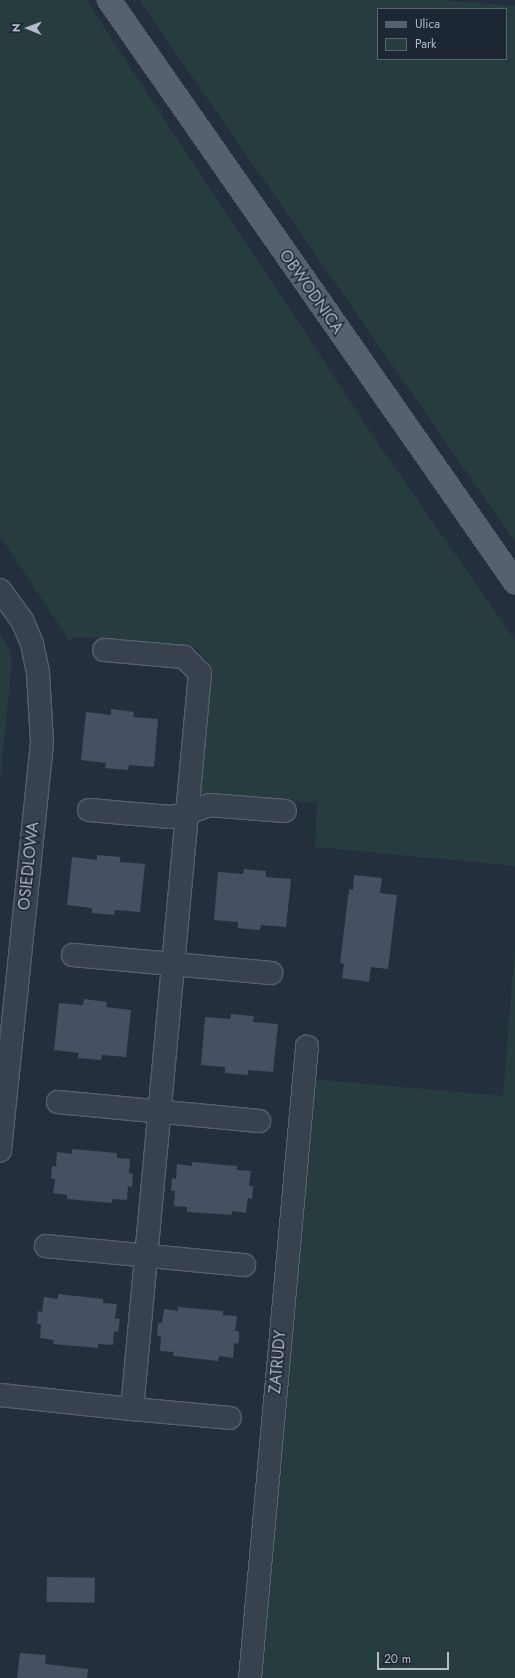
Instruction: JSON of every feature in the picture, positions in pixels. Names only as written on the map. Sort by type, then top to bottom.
[{"type":"main road","name":"OBWODNICA","points":[[109,0],[515,582]]},
{"type":"street","name":"OSIEDLOWA","points":[[0,590],[22,620],[32,644],[38,673],[42,743],[0,1151]]},
{"type":"street","points":[[104,650],[184,656],[200,673],[132,1408]]},
{"type":"street","points":[[89,810],[170,818],[186,814],[209,805],[285,811]]},
{"type":"street","points":[[73,955],[271,973]]},
{"type":"street","name":"ZATRUDY","points":[[250,1678],[307,1047]]},
{"type":"street","points":[[58,1102],[259,1121]]},
{"type":"street","points":[[46,1246],[244,1265]]},
{"type":"street","points":[[0,1395],[230,1418]]},
{"type":"green space","points":[[0,0],[86,0],[381,448],[515,640],[515,866],[315,847],[317,803],[197,794],[212,668],[195,647],[88,637],[72,637],[71,643],[0,536]]},
{"type":"green space","points":[[139,0],[441,0],[515,6],[515,542]]},
{"type":"green space","points":[[0,635],[9,649],[12,661],[0,782]]},
{"type":"green space","points":[[515,945],[515,1678],[258,1678],[312,1079],[503,1096]]},
{"type":"building","points":[[111,709],[134,712],[133,717],[158,719],[154,767],[129,765],[128,770],[105,768],[106,763],[81,760],[86,712],[111,715]]},
{"type":"building","points":[[97,855],[120,857],[120,862],[145,864],[140,912],[115,910],[114,915],[92,913],[92,908],[67,905],[72,857],[97,860]]},
{"type":"building","points":[[244,869],[266,871],[266,877],[291,879],[286,927],[261,925],[260,930],[238,928],[238,922],[214,920],[218,872],[243,874]]},
{"type":"building","points":[[354,875],[382,878],[380,893],[397,895],[388,969],[371,967],[369,982],[342,978],[344,964],[340,963],[349,889],[353,890]]},
{"type":"building","points":[[84,999],[107,1002],[106,1007],[131,1010],[126,1057],[102,1055],[101,1060],[78,1058],[79,1053],[54,1050],[59,1003],[83,1005]]},
{"type":"building","points":[[231,1014],[254,1016],[253,1022],[278,1024],[273,1072],[248,1070],[248,1075],[225,1073],[225,1067],[201,1065],[205,1017],[230,1019]]},
{"type":"building","points":[[72,1149],[117,1153],[117,1158],[130,1159],[129,1173],[133,1174],[132,1187],[128,1186],[127,1200],[112,1199],[112,1203],[67,1199],[67,1195],[53,1193],[55,1179],[51,1179],[52,1166],[56,1167],[57,1152],[72,1154]]},
{"type":"building","points":[[192,1162],[237,1166],[237,1170],[251,1171],[249,1186],[253,1186],[252,1199],[248,1198],[246,1213],[232,1211],[232,1215],[187,1212],[187,1207],[174,1206],[175,1191],[171,1191],[172,1178],[176,1179],[177,1164],[192,1166]]},
{"type":"building","points":[[58,1294],[103,1299],[103,1303],[117,1304],[115,1318],[120,1319],[118,1332],[114,1331],[113,1345],[98,1344],[98,1348],[53,1344],[54,1340],[40,1338],[41,1324],[37,1324],[38,1311],[42,1312],[44,1297],[58,1299]]},
{"type":"building","points":[[178,1307],[223,1311],[223,1315],[237,1316],[235,1331],[239,1331],[239,1338],[238,1344],[234,1343],[233,1358],[219,1356],[218,1361],[173,1356],[174,1352],[160,1351],[161,1336],[157,1336],[158,1323],[162,1323],[164,1309],[178,1311]]},
{"type":"building","points":[[47,1577],[95,1578],[95,1603],[47,1602]]},
{"type":"building","points":[[20,1653],[46,1655],[45,1664],[88,1669],[87,1678],[17,1678]]}]
